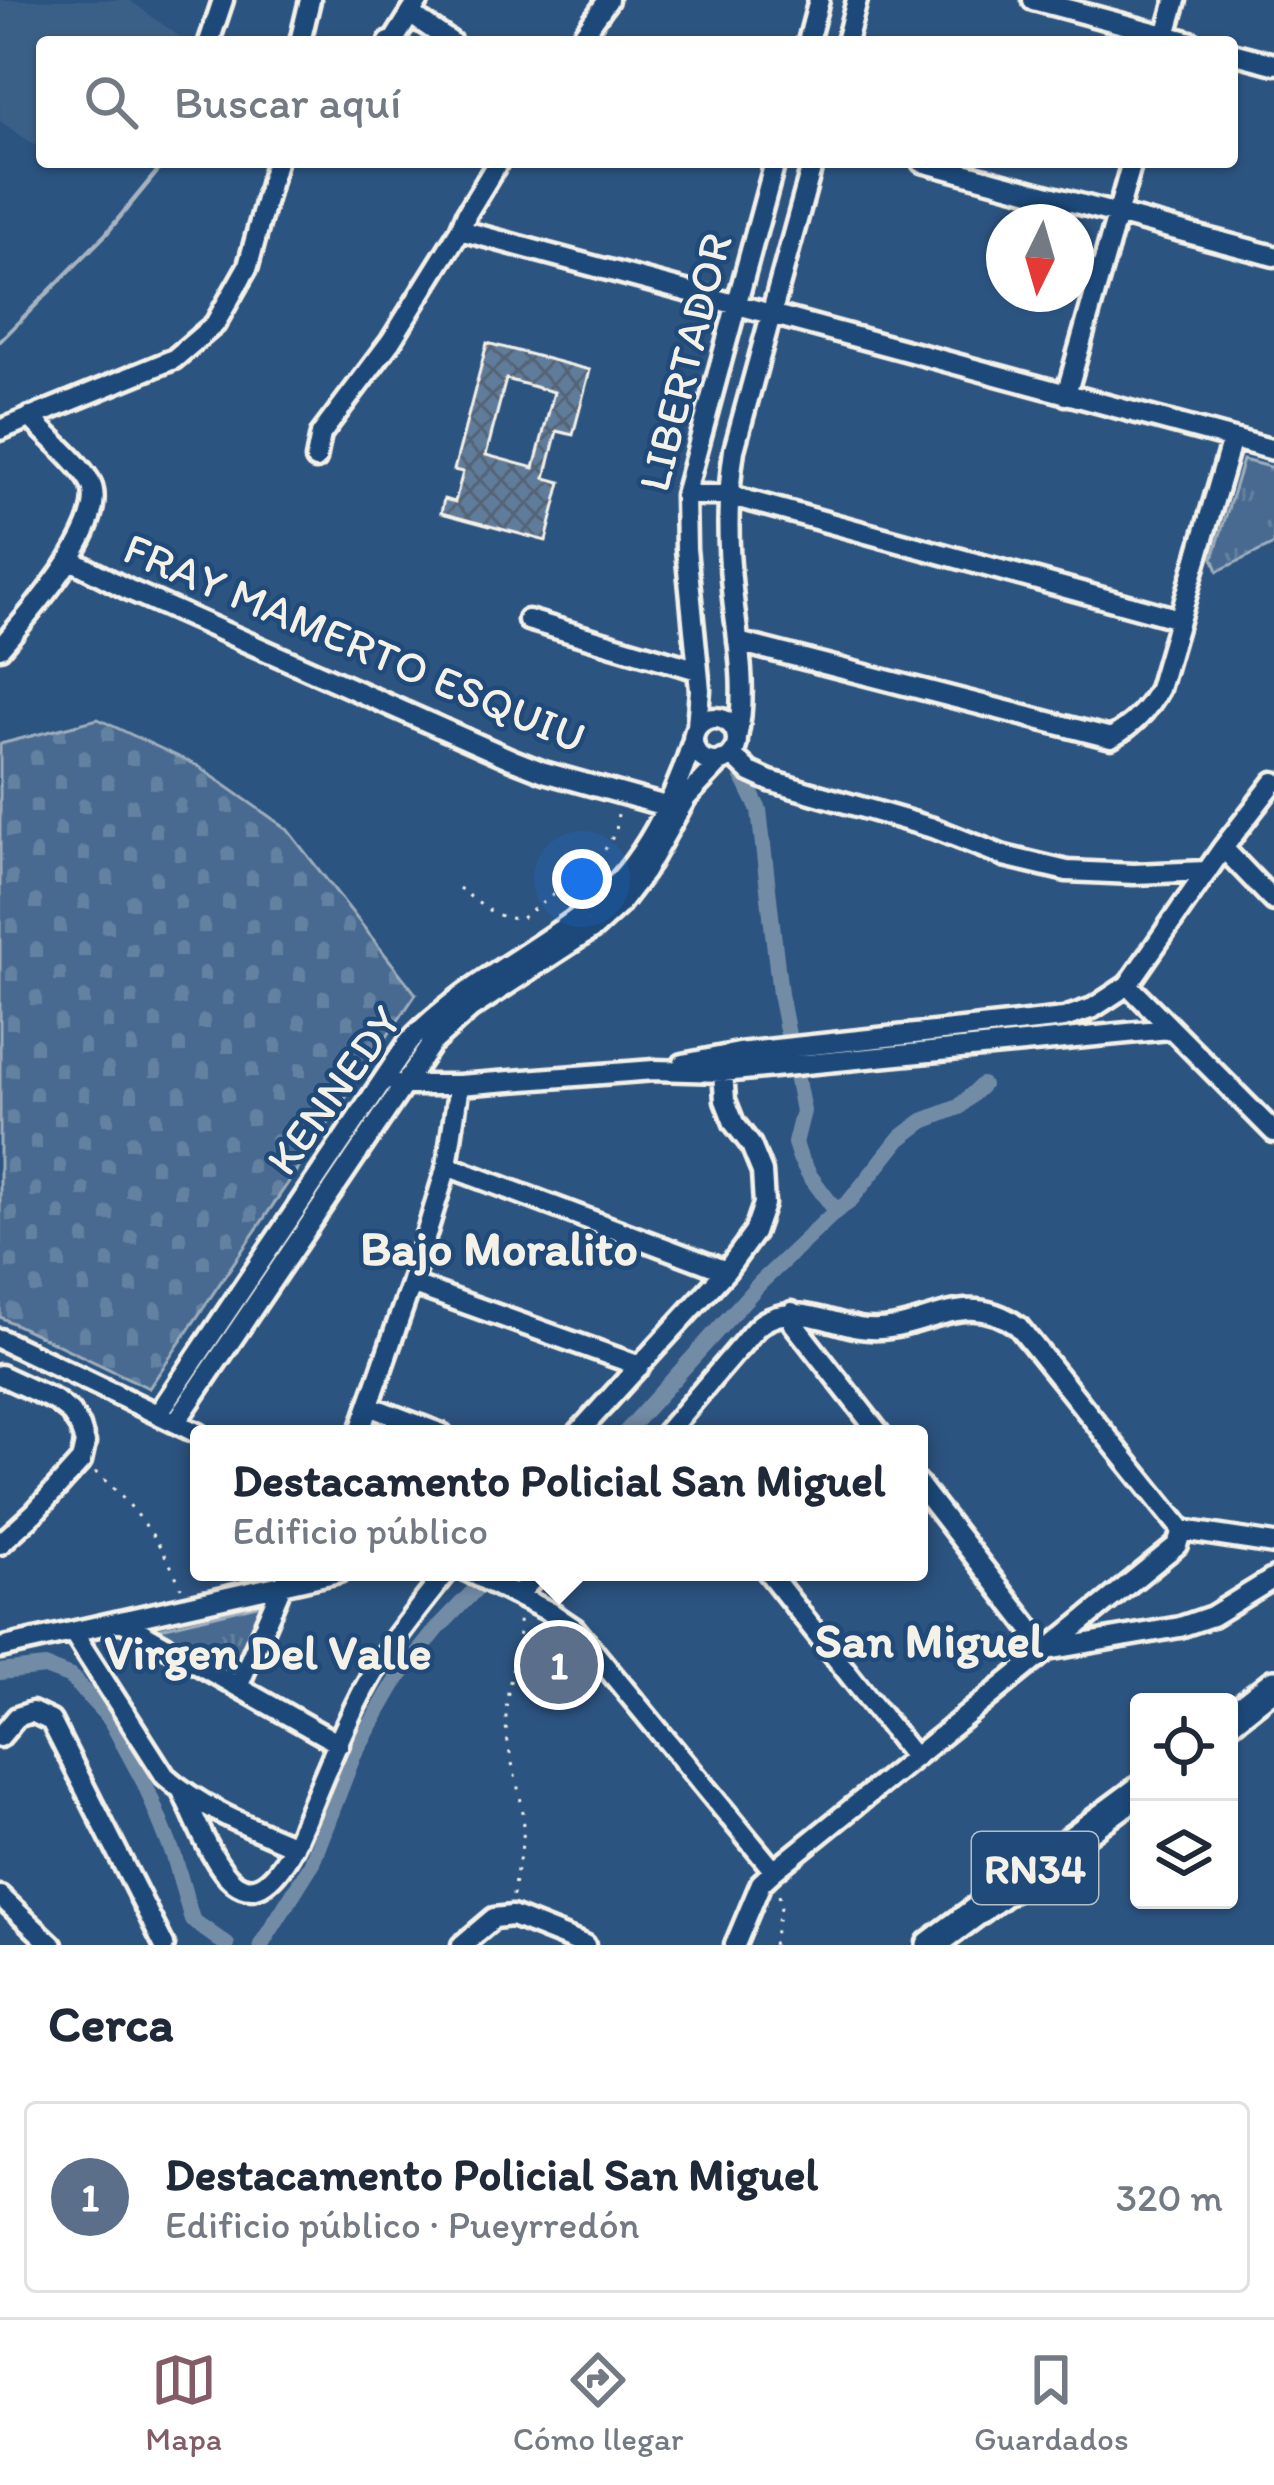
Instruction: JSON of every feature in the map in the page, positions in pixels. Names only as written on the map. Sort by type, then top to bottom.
[{"type":"highway","points":[[1238,1713],[1274,1684]]},
{"type":"highway","name":"RN34","points":[[931,1945],[1130,1798]]},
{"type":"street","points":[[211,36],[223,0]]},
{"type":"street","points":[[301,36],[310,0]]},
{"type":"street","points":[[582,36],[608,0]]},
{"type":"street","points":[[810,36],[819,0]]},
{"type":"street","points":[[847,36],[857,0]]},
{"type":"street","points":[[1033,0],[1155,36]]},
{"type":"street","points":[[1166,36],[1176,0]]},
{"type":"street","points":[[396,36],[414,7],[445,36]]},
{"type":"street","points":[[1238,55],[1274,64]]},
{"type":"street","points":[[0,430],[174,359],[215,324],[248,266],[274,168]]},
{"type":"street","points":[[316,459],[321,434],[391,341],[494,168]]},
{"type":"street","name":"LIBERTADOR","points":[[695,733],[698,670],[685,495],[773,168]]},
{"type":"street","name":"LIBERTADOR","points":[[730,751],[743,697],[731,587],[728,495],[734,450],[811,168]]},
{"type":"street","points":[[944,168],[1274,256]]},
{"type":"street","points":[[1066,395],[1130,168]]},
{"type":"street","points":[[460,230],[1274,450]]},
{"type":"street","points":[[0,648],[71,560],[95,495],[88,479],[30,417]]},
{"type":"street","points":[[738,641],[1111,738],[1130,727],[1159,689],[1232,440]]},
{"type":"street","points":[[685,495],[728,495],[1179,619]]},
{"type":"street","name":"FRAY MAMERTO ESQUIU","points":[[71,560],[511,759],[673,808]]},
{"type":"street","points":[[528,620],[698,670]]},
{"type":"street","points":[[709,718],[723,719],[734,728],[730,751],[704,759],[694,748],[695,733],[709,718]]},
{"type":"street","name":"KENNEDY","points":[[167,1418],[431,1043],[449,1025],[594,928],[618,906],[644,872],[673,808],[695,733]]},
{"type":"street","points":[[730,751],[750,772],[770,781],[933,828],[1004,856],[1067,871],[1207,871]]},
{"type":"street","name":"KENNEDY","points":[[167,1418],[408,1043],[437,1015],[596,904],[673,808],[730,751]]},
{"type":"street","points":[[381,1081],[403,1086],[459,1085],[734,1065],[1064,1018],[1093,1008],[1128,986],[1274,782]]},
{"type":"street","points":[[1223,848],[1274,901]]},
{"type":"street","points":[[1128,986],[1274,1132]]},
{"type":"street","points":[[799,1055],[1169,1029]]},
{"type":"street","points":[[586,1425],[726,1271],[754,1233],[764,1204],[762,1172],[725,1100],[734,1065]]},
{"type":"street","points":[[362,1425],[447,1166],[459,1085]]},
{"type":"street","points":[[447,1166],[726,1271]]},
{"type":"street","points":[[411,1284],[640,1366]]},
{"type":"street","points":[[673,1425],[761,1323],[792,1312],[863,1329],[894,1328],[975,1308],[1001,1314],[1018,1326],[1182,1530],[1274,1544]]},
{"type":"street","points":[[792,1312],[793,1322],[873,1425]]},
{"type":"street","points":[[0,1339],[190,1430]]},
{"type":"street","points":[[0,1375],[70,1412],[85,1443],[81,1461],[8,1526],[0,1544]]},
{"type":"street","points":[[369,1406],[419,1425]]},
{"type":"street","points":[[928,1497],[1047,1650]]},
{"type":"street","points":[[735,1945],[761,1883],[773,1871],[1177,1545],[1182,1530]]},
{"type":"street","points":[[1047,1650],[1180,1627],[1212,1616],[1274,1577]]},
{"type":"street","points":[[0,1648],[286,1581]]},
{"type":"street","points":[[238,1687],[292,1581]]},
{"type":"street","points":[[183,1792],[221,1874],[235,1890],[253,1895],[266,1890],[295,1846],[378,1664],[440,1581]]},
{"type":"street","points":[[488,1581],[575,1629],[773,1871]]},
{"type":"street","points":[[518,1595],[531,1581]]},
{"type":"street","points":[[775,1581],[914,1757]]},
{"type":"street","points":[[123,1622],[339,1744]]},
{"type":"street","points":[[74,1634],[165,1776],[183,1792],[232,1819],[295,1846]]},
{"type":"street","points":[[0,1737],[17,1718],[32,1712],[51,1721],[164,1945]]},
{"type":"street","points":[[0,1896],[52,1945]]},
{"type":"street","points":[[462,1945],[494,1918],[512,1916],[585,1945]]},
{"type":"path","points":[[459,888],[492,914],[518,920],[535,911],[597,862],[616,832],[620,794]]},
{"type":"path","points":[[81,1461],[117,1489],[153,1538],[175,1572],[188,1607]]},
{"type":"path","points":[[512,1916],[514,1875],[524,1845],[523,1814],[505,1716],[520,1636],[518,1595]]},
{"type":"path","points":[[773,1871],[781,1906],[773,1945]]},
{"type":"shaded area","points":[[0,0],[129,0],[179,36],[36,36],[36,146],[0,121]]},
{"type":"green space","points":[[1243,460],[1274,468],[1274,544],[1218,571],[1213,558]]},
{"type":"green space","points":[[98,719],[198,766],[287,829],[416,994],[149,1388],[0,1317],[0,744]]},
{"type":"green space","points":[[265,1603],[231,1671],[153,1630]]},
{"type":"building","points":[[487,343],[590,370],[573,435],[557,431],[545,478],[561,482],[546,541],[441,513],[444,499],[455,502],[463,472],[454,470]],"holes":[[[506,379],[554,392],[534,468],[486,455]]]},
{"type":"waterway","points":[[0,341],[106,234],[160,168]]},
{"type":"waterway","points":[[742,775],[759,810],[780,994],[803,1111],[795,1143],[810,1176],[836,1211]]},
{"type":"waterway","points":[[632,1425],[760,1283],[849,1202],[899,1139],[923,1121],[959,1107],[982,1085]]},
{"type":"waterway","points":[[261,1945],[311,1865],[354,1754],[397,1679],[483,1581]]},
{"type":"waterway","points":[[0,1672],[45,1667],[71,1677],[110,1719],[145,1784],[174,1856],[192,1920],[227,1945]]},
{"type":"place","name":"Destacamento Policial San Miguel","points":[[559,1665]]},
{"type":"district","name":"Bajo Moralito","points":[[499,1248]]},
{"type":"district","name":"San Miguel","points":[[929,1640]]},
{"type":"district","name":"Virgen Del Valle","points":[[268,1652]]}]
